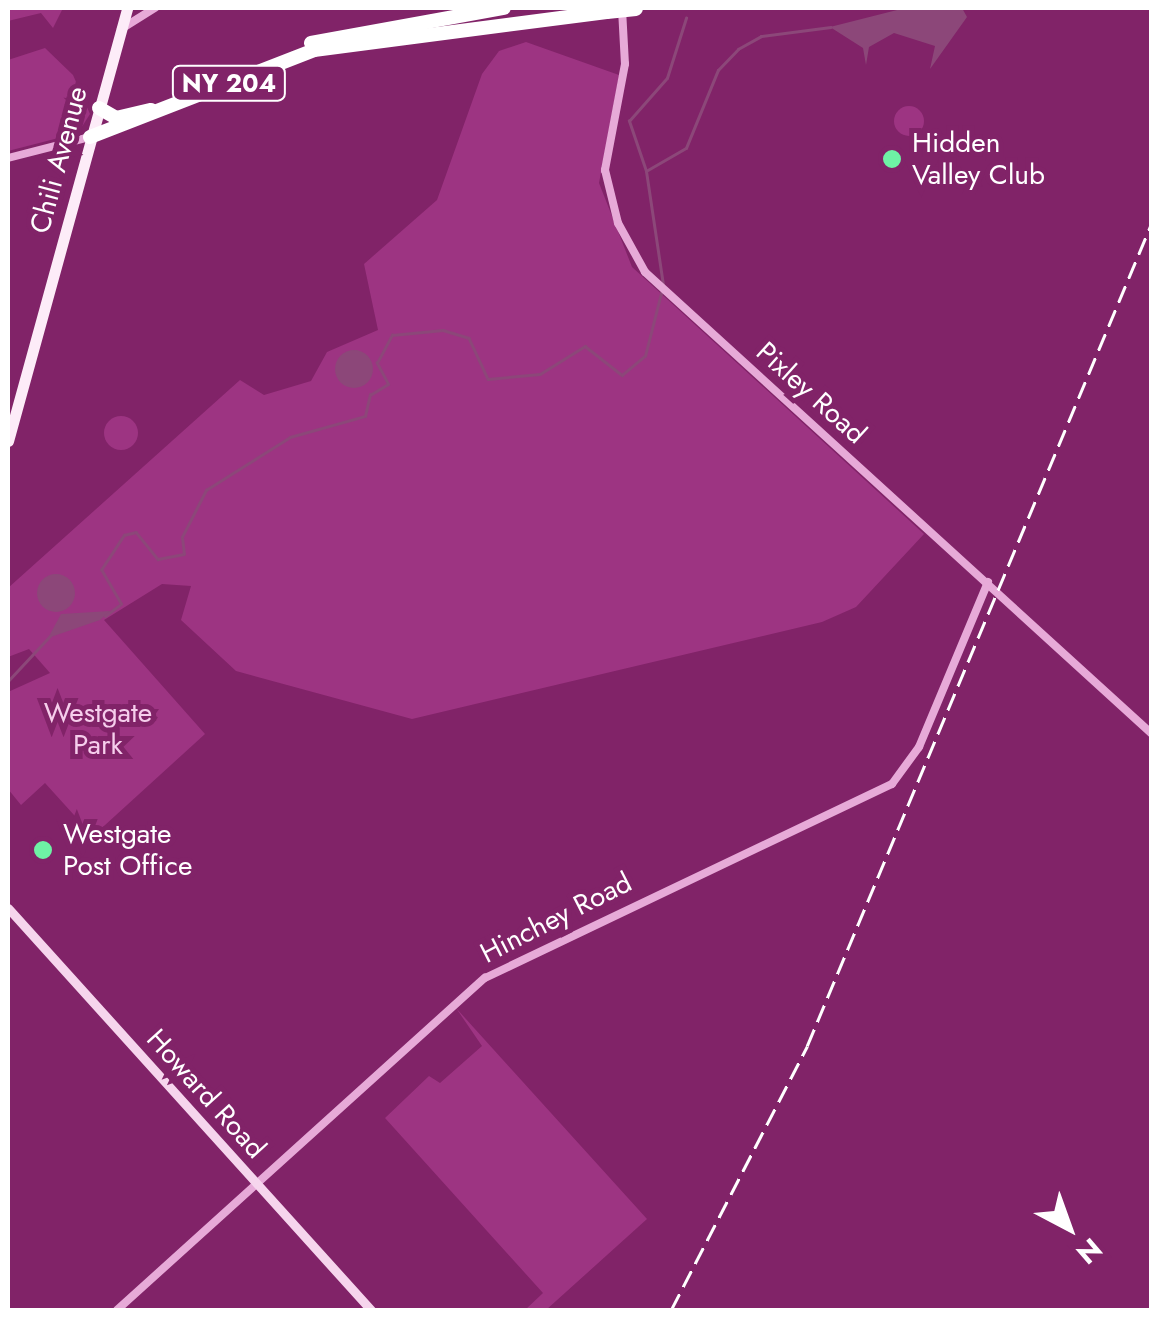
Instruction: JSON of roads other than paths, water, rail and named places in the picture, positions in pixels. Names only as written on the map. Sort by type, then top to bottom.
[{"type":"highway","name":"NY 204","points":[[90,137],[359,28],[504,8]]},
{"type":"highway","name":"NY 204","points":[[90,137],[314,50],[646,8]]},
{"type":"highway","points":[[99,108],[116,118],[151,110]]},
{"type":"main road","name":"Chili Avenue","points":[[8,441],[127,8]]},
{"type":"main road","name":"Howard Road","points":[[8,908],[371,1310]]},
{"type":"street","points":[[121,29],[155,8]]},
{"type":"street","name":"Pixley Road","points":[[614,10],[626,52],[607,189],[624,239],[663,292],[1152,734]]},
{"type":"street","points":[[8,158],[90,137]]},
{"type":"street","name":"Hinchey Road","points":[[117,1310],[485,978],[892,784],[919,747],[988,582]]},
{"type":"waterway","points":[[646,171],[629,121],[667,78],[686,18]]},
{"type":"waterway","points":[[663,285],[646,171],[686,148],[718,70],[738,49],[761,36],[830,27]]},
{"type":"waterway","points":[[105,616],[121,604],[101,570],[124,535],[136,532],[158,559],[184,554],[182,537],[206,490],[290,437],[365,416],[370,395],[388,384],[377,363],[392,335],[443,330],[469,338],[488,379],[540,374],[585,346],[622,375],[645,356],[661,293]]},
{"type":"waterway","points":[[8,681],[50,636]]},
{"type":"railway","points":[[671,1310],[807,1046],[1152,222]]},
{"type":"place","name":"Hidden Valley Club","points":[[892,159]]},
{"type":"place","name":"Westgate Post Office","points":[[43,850]]},
{"type":"park label","name":"Westgate Park","points":[[98,729]]}]
